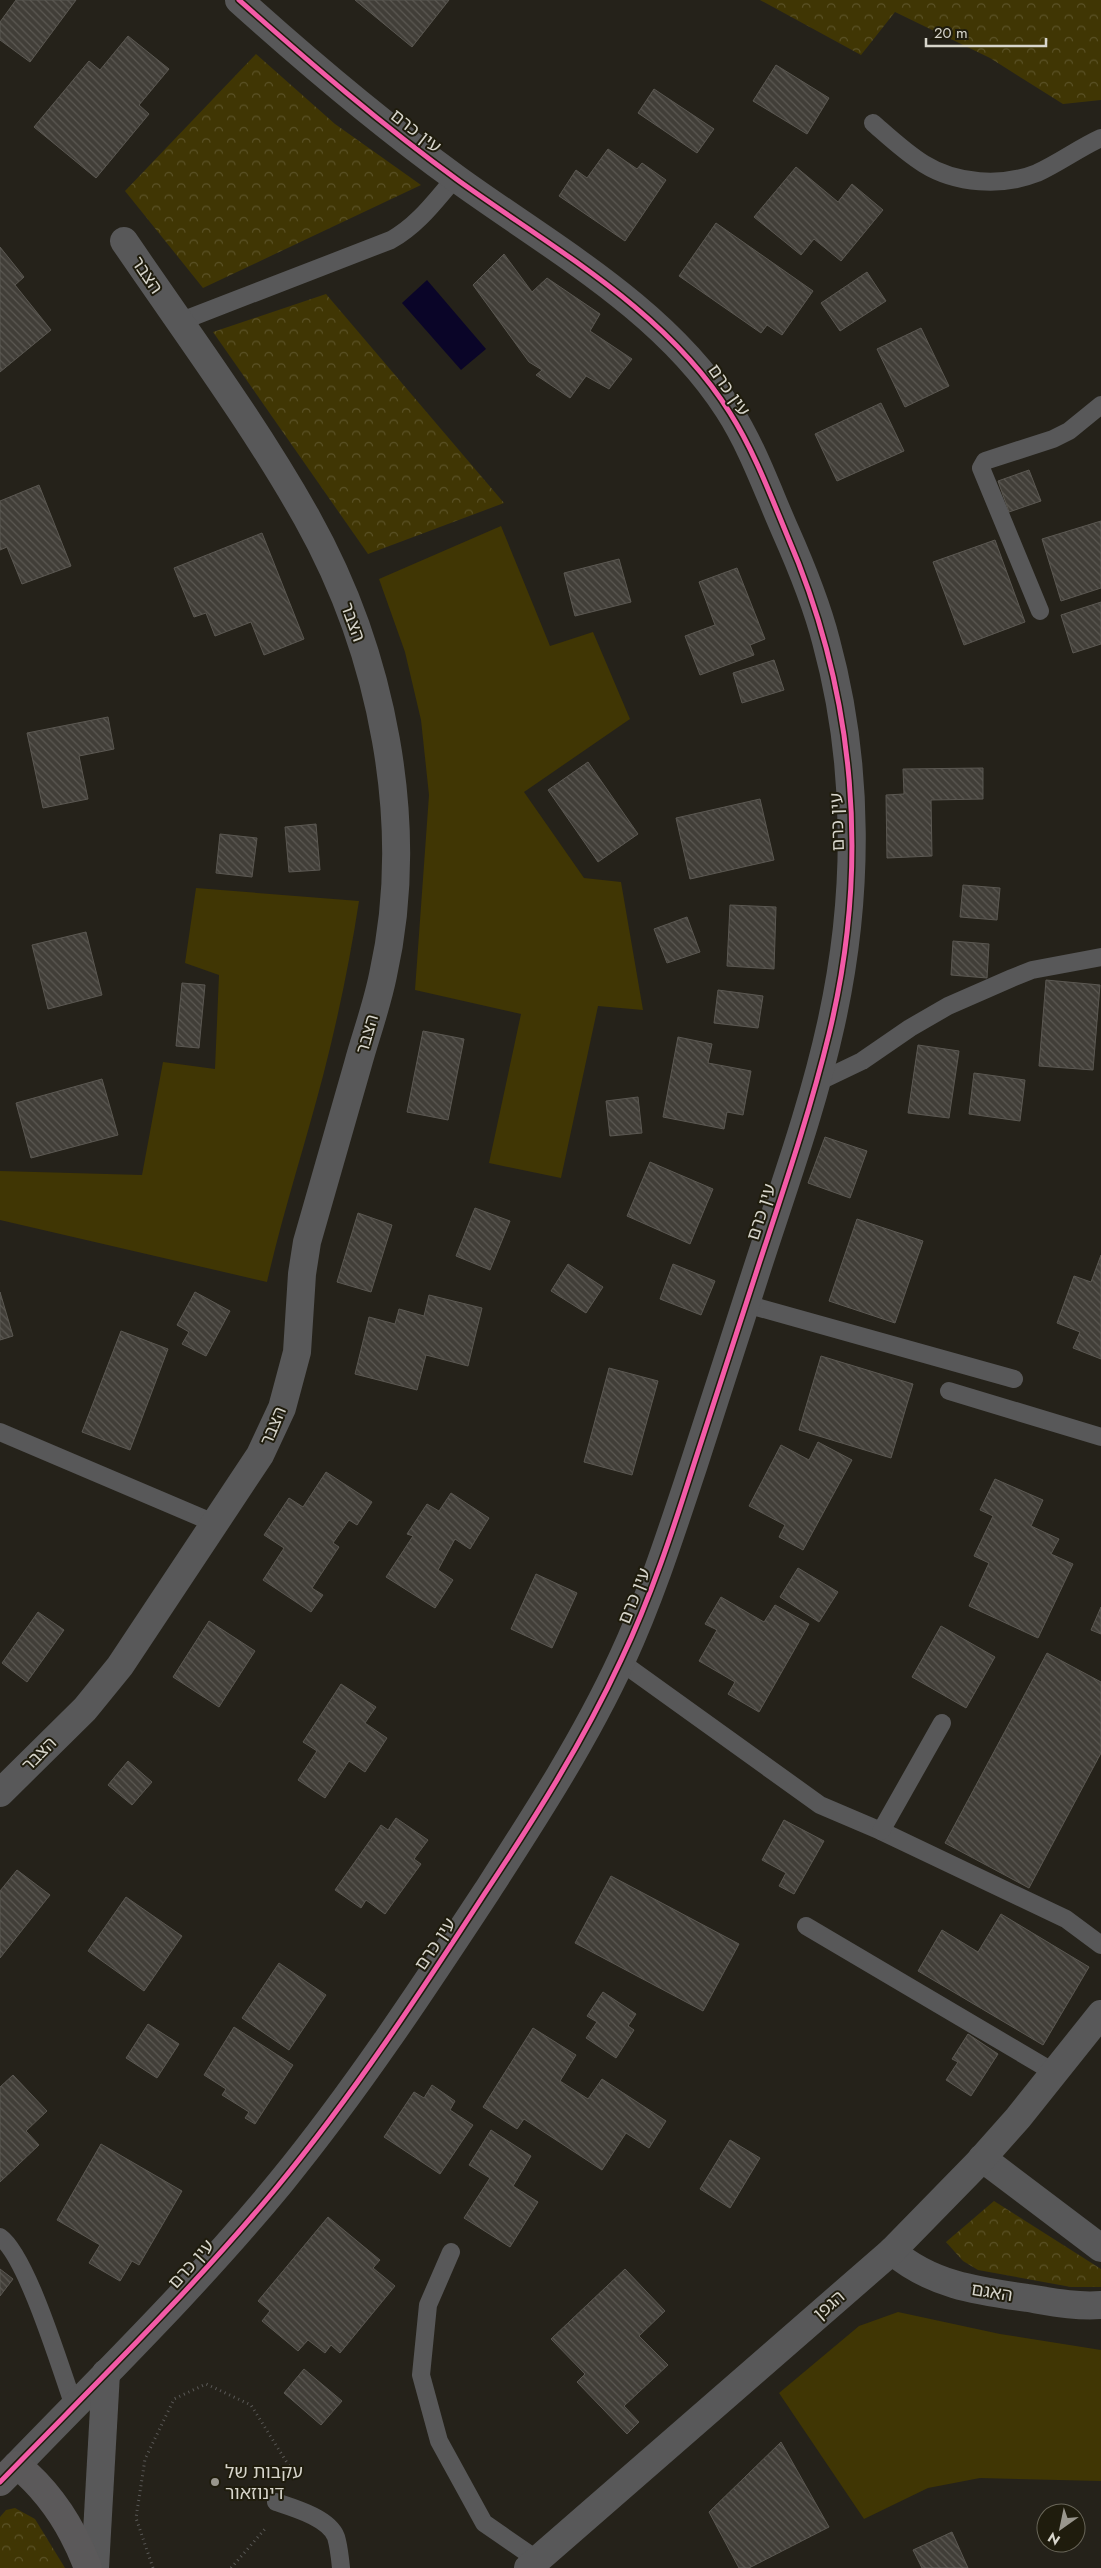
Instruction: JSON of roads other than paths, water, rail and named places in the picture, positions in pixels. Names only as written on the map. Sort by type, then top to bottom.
[{"type":"street","name":"עין כרם","points":[[8,2473],[232,2240],[280,2182],[357,2081],[418,1994],[535,1817],[582,1738],[621,1662],[657,1577],[816,1083],[842,972],[851,870],[852,805],[847,749],[839,694],[826,638],[808,583],[740,430],[715,390],[687,356],[625,298],[455,178],[360,104],[239,0]]},
{"type":"street","name":"הצבר","points":[[0,1793],[85,1708],[120,1666],[260,1455],[282,1408],[297,1352],[302,1274],[307,1242],[383,975],[391,927],[395,828],[384,727],[372,676],[355,624],[334,572],[308,519],[276,466],[124,241]]},
{"type":"street","name":"הגפן","points":[[532,2564],[892,2251],[982,2158],[1055,2073],[1101,2014]]},
{"type":"street","points":[[982,2158],[1101,2248]]},
{"type":"street","name":"האגם","points":[[892,2251],[921,2272],[963,2288],[1065,2304],[1101,2305]]},
{"type":"street","points":[[95,2568],[106,2373]]},
{"type":"street","points":[[8,2473],[40,2486],[58,2511],[88,2568]]},
{"type":"lane","points":[[873,123],[924,164],[955,177],[980,182],[1018,179],[1039,172],[1081,147],[1101,138]]},
{"type":"lane","points":[[179,322],[391,240],[407,230],[423,216],[455,178]]},
{"type":"lane","points":[[1040,611],[981,468],[985,461],[1053,440],[1069,431],[1101,404]]},
{"type":"lane","points":[[816,1083],[862,1061],[910,1028],[948,1006],[1032,970],[1101,956]]},
{"type":"lane","points":[[746,1304],[1014,1379]]},
{"type":"lane","points":[[948,1391],[1101,1437]]},
{"type":"lane","points":[[0,1432],[214,1524]]},
{"type":"lane","points":[[621,1662],[820,1805],[881,1831],[1066,1920],[1101,1945]]},
{"type":"lane","points":[[881,1831],[942,1723]]},
{"type":"lane","points":[[806,1926],[1055,2073]]},
{"type":"lane","points":[[0,2237],[7,2242],[24,2270],[74,2406]]},
{"type":"lane","points":[[451,2252],[428,2305],[421,2375],[439,2441],[484,2523],[532,2564]]},
{"type":"lane","points":[[276,2502],[304,2510],[325,2524],[335,2535],[341,2568]]},
{"type":"place","name":"עקבות של דינוזאור","points":[[215,2482]]}]
